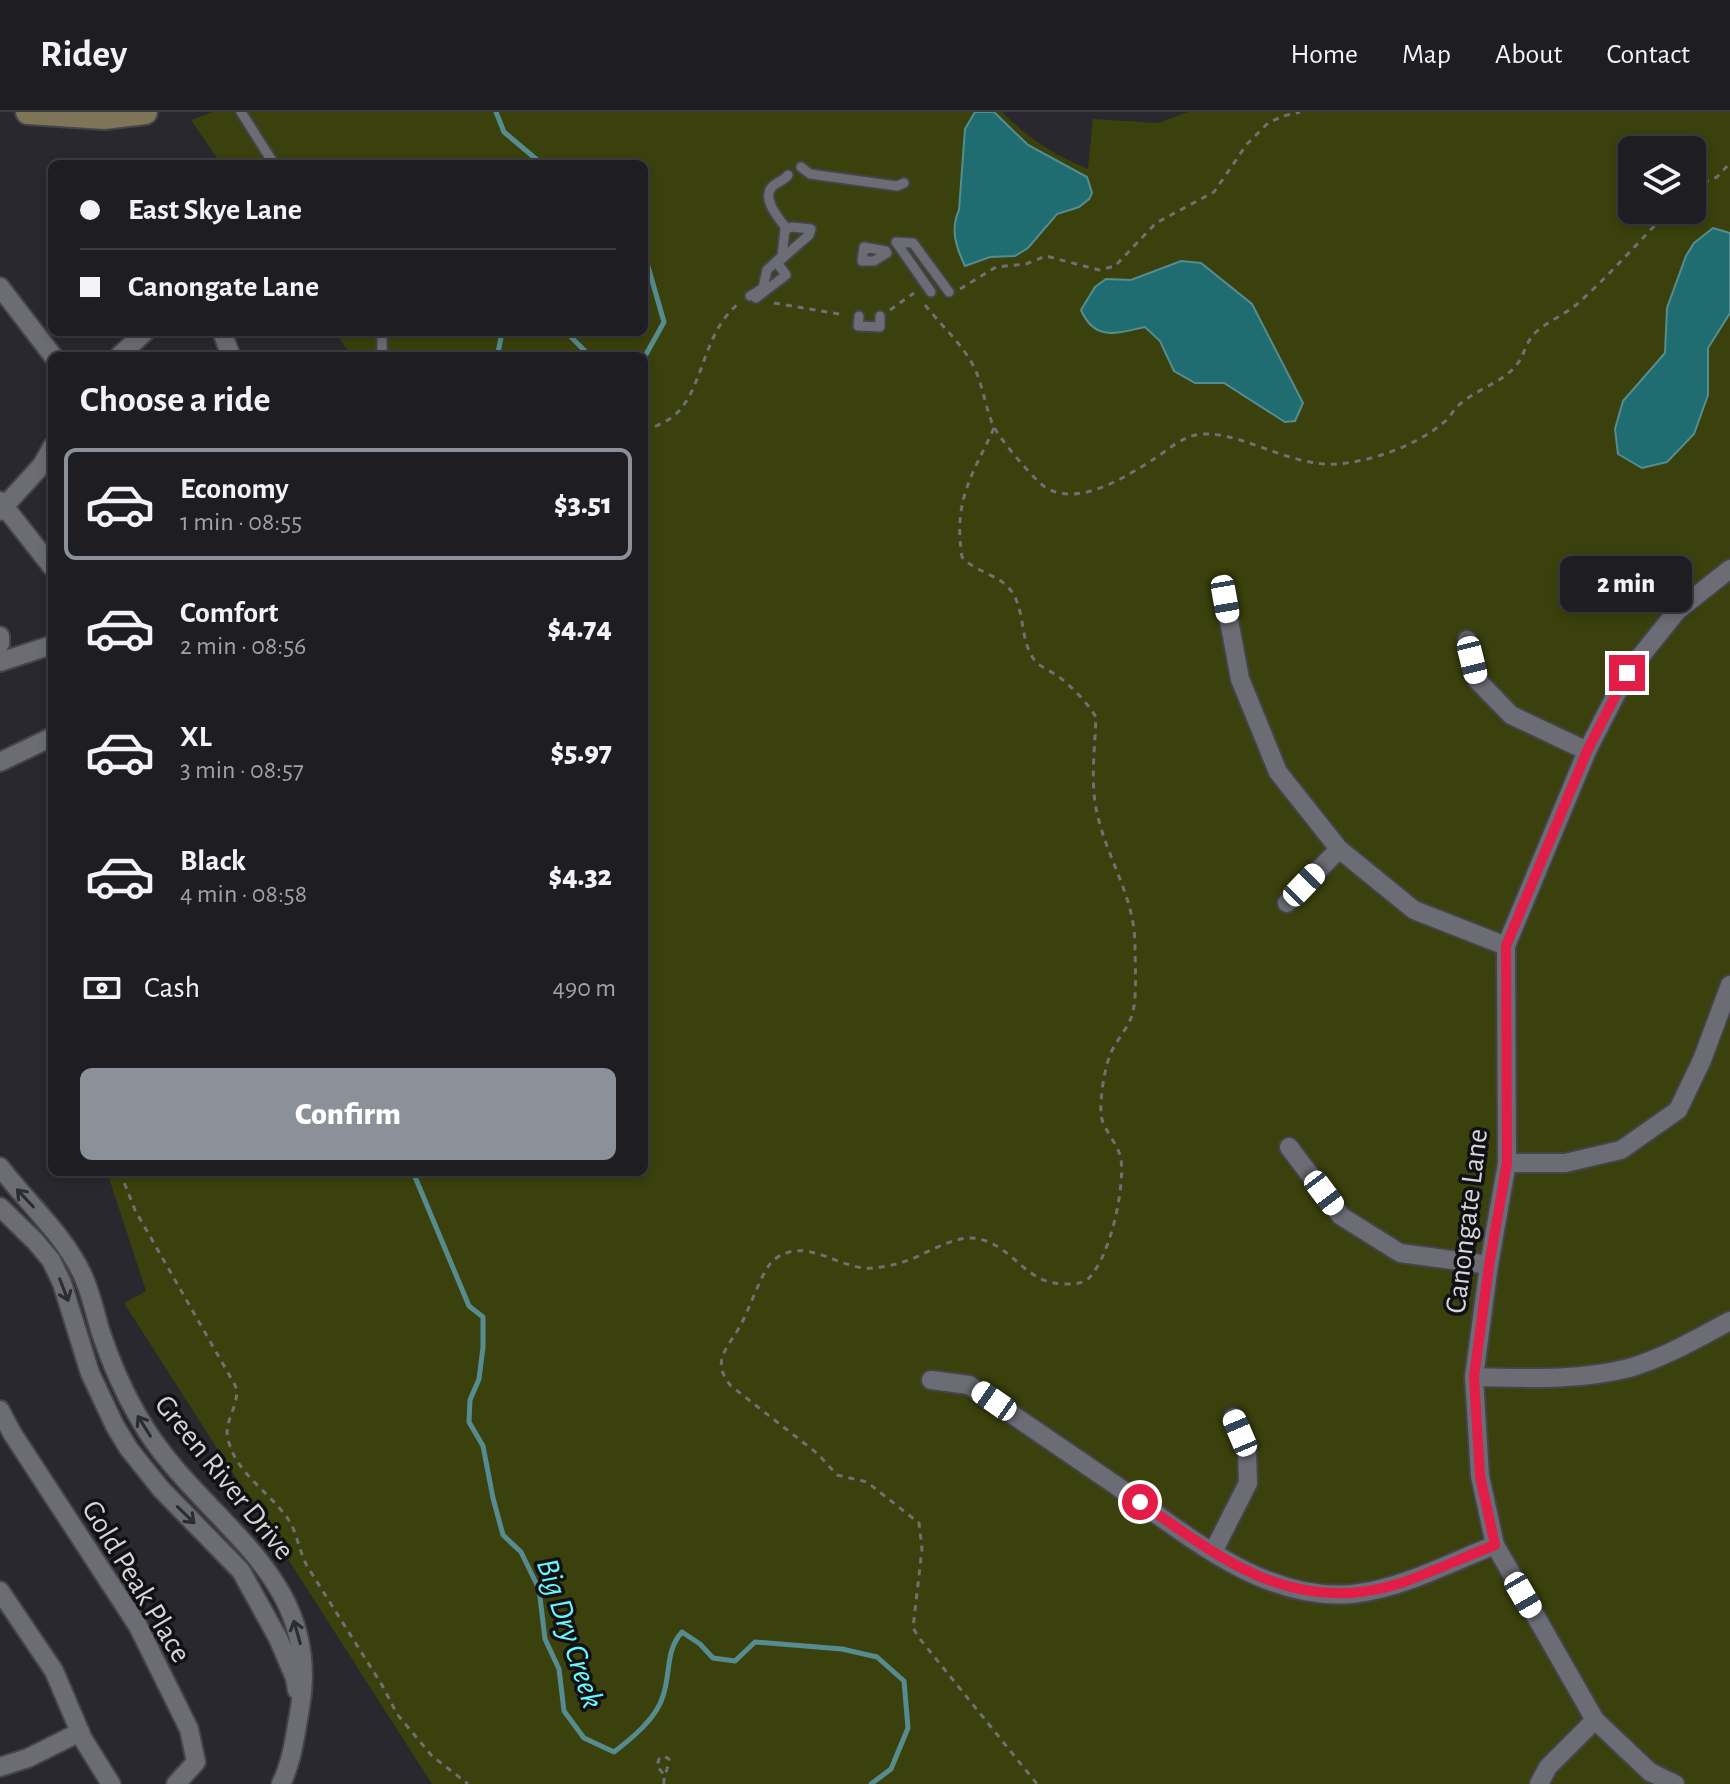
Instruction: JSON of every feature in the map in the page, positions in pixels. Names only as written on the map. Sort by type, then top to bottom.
[{"type":"street","points":[[28,112],[145,112]]},
{"type":"street","points":[[0,287],[50,352]]},
{"type":"street","points":[[123,352],[141,336]]},
{"type":"street","points":[[48,454],[42,465],[2,506],[48,562]]},
{"type":"street","name":"Canongate Lane","points":[[1675,1784],[1650,1772],[1595,1720],[1495,1545],[1480,1476],[1474,1377],[1507,1163],[1506,946],[1587,751],[1627,673],[1677,611],[1730,569]]},
{"type":"street","points":[[1225,599],[1240,679],[1278,772],[1339,849],[1414,910],[1506,946]]},
{"type":"street","points":[[0,636],[0,644]]},
{"type":"street","points":[[1467,640],[1477,680],[1511,715],[1587,751]]},
{"type":"street","points":[[0,662],[48,646]]},
{"type":"street","points":[[0,762],[48,739]]},
{"type":"street","points":[[1287,903],[1339,849]]},
{"type":"street","points":[[1507,1163],[1565,1163],[1621,1150],[1678,1110],[1702,1060],[1730,985]]},
{"type":"street","points":[[1289,1147],[1341,1216],[1400,1253],[1489,1265]]},
{"type":"street","name":"Green River Drive","points":[[0,1167],[74,1258],[125,1392],[149,1434],[196,1493],[253,1551],[286,1602],[298,1630],[303,1684],[292,1756],[281,1784]]},
{"type":"street","name":"Green River Drive","points":[[0,1207],[51,1260],[62,1283],[90,1373],[129,1449],[161,1489],[241,1571],[258,1599],[291,1668],[300,1709]]},
{"type":"street","points":[[1474,1377],[1558,1378],[1629,1368],[1680,1347],[1730,1321]]},
{"type":"street","points":[[931,1380],[969,1385],[1213,1552],[1264,1579],[1301,1591],[1352,1594],[1402,1583],[1495,1545]]},
{"type":"street","name":"Gold Peak Place","points":[[0,1410],[6,1436],[138,1626],[189,1729],[196,1762],[176,1784]]},
{"type":"street","points":[[1213,1552],[1248,1483],[1247,1450],[1233,1417]]},
{"type":"street","points":[[0,1591],[54,1671],[80,1732],[111,1784]]},
{"type":"street","points":[[1539,1784],[1548,1767],[1595,1720]]},
{"type":"street","points":[[0,1767],[28,1758],[80,1732]]},
{"type":"lane","points":[[241,112],[271,160]]},
{"type":"lane","points":[[801,167],[810,174],[897,186],[904,183]]},
{"type":"lane","points":[[753,297],[763,288],[767,270],[782,256],[787,229],[773,209],[770,192],[788,175]]},
{"type":"lane","points":[[753,297],[786,275],[777,263],[809,235],[811,229],[787,229]]},
{"type":"lane","points":[[931,292],[896,242],[913,243],[949,292]]},
{"type":"lane","points":[[859,316],[858,326],[880,327],[880,316]]},
{"type":"path","points":[[949,292],[956,292],[996,267],[1026,264],[1046,256],[1099,270],[1115,266],[1156,223],[1214,192],[1247,144],[1268,123],[1300,112]]},
{"type":"path","points":[[1706,181],[1717,177],[1730,163]]},
{"type":"path","points":[[915,292],[974,367],[994,428],[1035,479],[1047,489],[1080,493],[1134,471],[1184,439],[1196,435],[1228,438],[1314,464],[1338,464],[1371,459],[1434,430],[1447,421],[1459,404],[1508,374],[1522,358],[1529,340],[1537,331],[1578,303],[1656,224]]},
{"type":"path","points":[[880,316],[915,292],[931,292]]},
{"type":"path","points":[[648,429],[679,412],[692,390],[707,348],[734,306],[753,297],[820,312],[859,316]]},
{"type":"path","points":[[994,428],[963,493],[962,557],[976,569],[997,578],[1012,592],[1019,606],[1031,656],[1074,690],[1096,717],[1094,768],[1097,812],[1132,909],[1135,942],[1132,1014],[1110,1055],[1101,1116],[1121,1158],[1118,1212],[1105,1253],[1087,1280],[1078,1284],[1039,1281],[995,1245],[979,1238],[961,1239],[904,1262],[866,1268],[853,1267],[823,1254],[800,1250],[787,1253],[768,1266],[750,1310],[721,1360],[722,1375],[731,1386],[818,1454],[837,1475],[867,1482],[919,1523],[922,1549],[913,1628],[1037,1784]]},
{"type":"path","points":[[122,1176],[135,1210],[237,1389],[227,1433],[228,1442],[241,1468],[288,1519],[307,1566],[397,1714],[432,1756],[468,1784]]},
{"type":"path","points":[[664,1784],[669,1759],[664,1756],[657,1766],[665,1776]]},
{"type":"green space","points":[[213,112],[1002,112],[1042,145],[1088,169],[1093,119],[1158,123],[1188,112],[1730,112],[1730,1784],[432,1784],[124,1303],[146,1291],[108,1176],[648,1176],[648,352],[348,352],[338,336],[648,336],[648,160],[218,160],[191,120]]},
{"type":"water","points":[[975,112],[994,112],[1028,145],[1087,177],[1092,193],[1079,207],[1057,214],[1028,248],[1015,256],[990,257],[965,266],[957,245],[955,224],[959,210],[965,129]]},
{"type":"water","points":[[1713,228],[1730,233],[1730,313],[1708,348],[1708,395],[1694,434],[1667,462],[1642,468],[1618,454],[1615,429],[1623,401],[1665,353],[1667,308],[1686,256],[1694,243]]},
{"type":"water","points":[[1181,261],[1201,263],[1252,304],[1303,403],[1295,421],[1285,422],[1224,383],[1195,383],[1174,371],[1160,341],[1145,327],[1116,333],[1100,331],[1093,327],[1081,310],[1095,287],[1106,279],[1131,280]]},
{"type":"waterway","name":"Big Dry Creek","points":[[496,112],[504,132],[537,160]]},
{"type":"waterway","name":"Big Dry Creek","points":[[647,352],[664,322],[648,266]]},
{"type":"waterway","name":"Big Dry Creek","points":[[498,352],[501,336]]},
{"type":"waterway","name":"Big Dry Creek","points":[[570,336],[586,352]]},
{"type":"waterway","name":"Big Dry Creek","points":[[415,1176],[469,1306],[483,1317],[479,1379],[470,1400],[469,1422],[483,1446],[503,1535],[521,1552],[539,1589],[545,1639],[559,1669],[564,1711],[584,1738],[614,1752],[643,1727],[660,1704],[673,1647],[682,1632],[713,1658],[735,1661],[755,1642],[842,1649],[877,1657],[904,1681],[908,1728],[891,1769],[871,1784]]},
{"type":"route","points":[[1140,1502],[1213,1552],[1264,1579],[1301,1591],[1352,1594],[1402,1583],[1495,1545],[1480,1476],[1474,1377],[1507,1163],[1506,946],[1587,751],[1627,673]]}]
